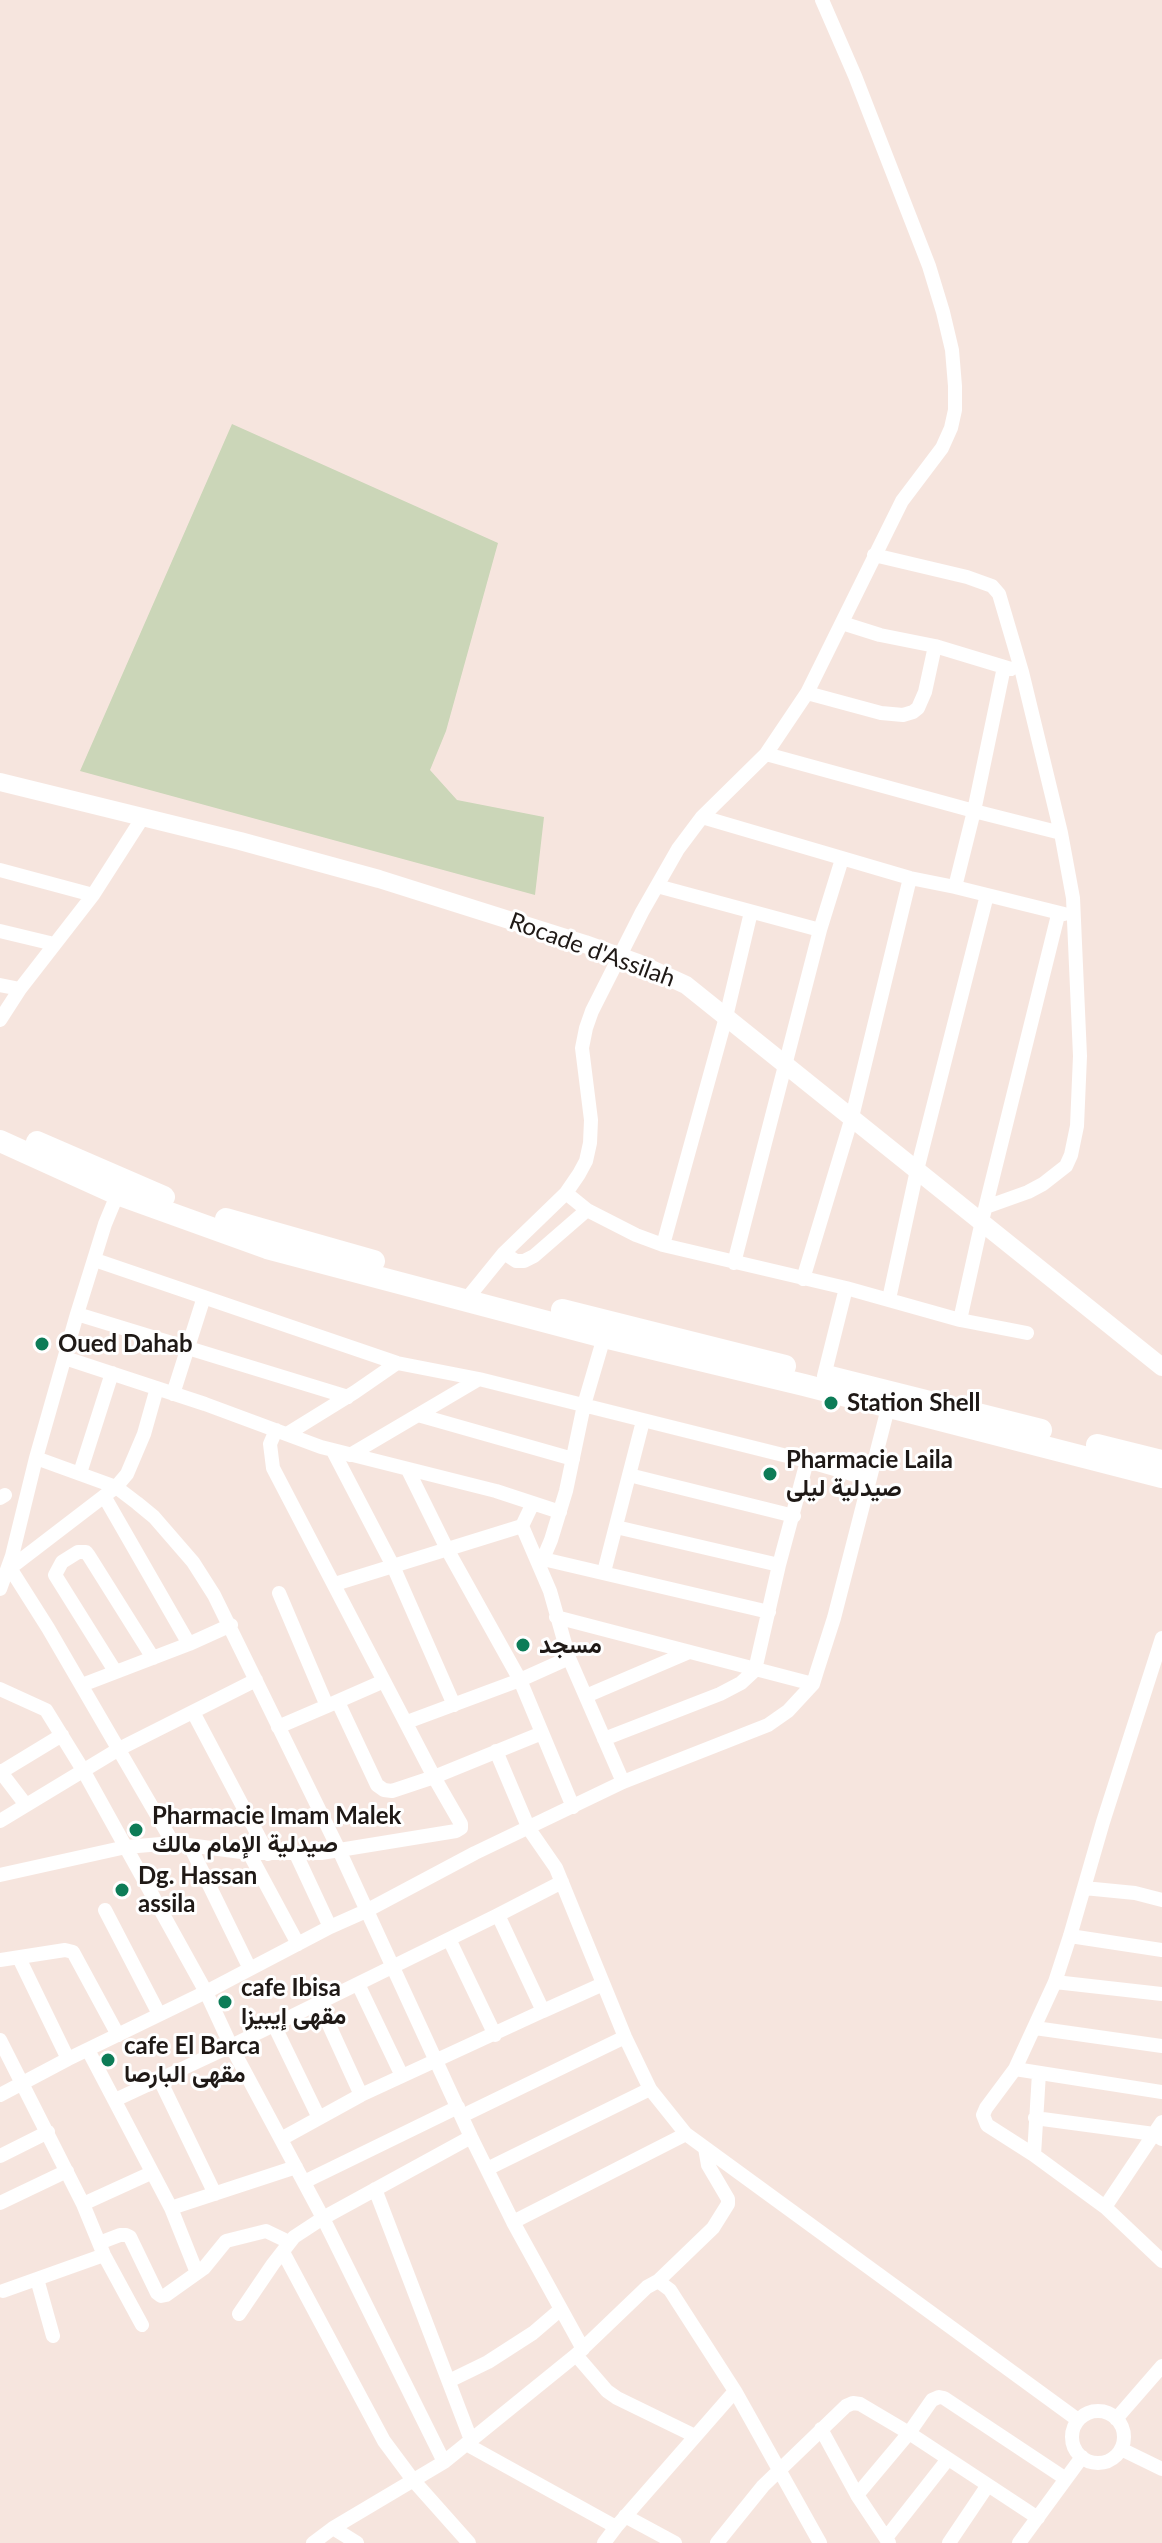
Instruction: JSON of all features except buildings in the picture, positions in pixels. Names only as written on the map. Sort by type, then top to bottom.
[{"type":"main road","points":[[0,1126],[120,1187]]},
{"type":"main road","points":[[0,1141],[120,1187],[470,1294],[824,1376],[1162,1461]]},
{"type":"main road","points":[[470,1294],[503,1309],[604,1337],[1162,1477]]},
{"type":"street","points":[[470,1294],[504,1253],[566,1193],[586,1161],[591,1120],[582,1048],[586,1028],[620,957],[678,849],[702,817],[766,754],[807,693],[902,501],[942,448],[951,428],[955,410],[952,350],[943,312],[929,266],[822,0]]},
{"type":"street","points":[[874,555],[992,586],[1004,604],[1061,833],[1073,898],[1080,1056],[1077,1126],[1071,1155],[1066,1166],[1043,1184],[984,1214]]},
{"type":"street","points":[[842,623],[1022,672]]},
{"type":"street","points":[[807,693],[881,713],[903,715],[913,712],[925,692],[935,646]]},
{"type":"street","points":[[955,887],[1004,667]]},
{"type":"street","points":[[766,754],[1061,833]]},
{"type":"street","name":"Rocade d'Assilah","points":[[0,782],[379,879],[492,913],[620,957],[686,985],[917,1170],[984,1214],[1162,1367]]},
{"type":"street","points":[[0,1020],[20,989],[93,895],[143,817]]},
{"type":"street","points":[[702,817],[910,878],[1058,915],[1074,914]]},
{"type":"street","points":[[734,1263],[820,930],[842,859]]},
{"type":"street","points":[[0,870],[93,895]]},
{"type":"street","points":[[803,1279],[852,1117],[910,878]]},
{"type":"street","points":[[657,886],[820,930]]},
{"type":"street","points":[[889,1299],[917,1170],[987,895]]},
{"type":"street","points":[[663,1245],[726,1017],[751,912]]},
{"type":"street","points":[[960,1320],[1058,915]]},
{"type":"street","points":[[0,931],[54,944]]},
{"type":"street","points":[[0,985],[20,989]]},
{"type":"street","points":[[0,1589],[77,1314],[120,1187]]},
{"type":"street","points":[[566,1193],[587,1210],[663,1245],[846,1288],[960,1320],[1027,1333]]},
{"type":"street","points":[[504,1253],[516,1261],[534,1256],[587,1210]]},
{"type":"street","points":[[95,1260],[397,1363],[479,1379],[869,1479]]},
{"type":"street","points":[[824,1376],[846,1288]]},
{"type":"street","points":[[173,1394],[204,1297]]},
{"type":"street","points":[[77,1314],[348,1397]]},
{"type":"street","points":[[541,1562],[560,1512],[584,1405],[604,1337]]},
{"type":"street","points":[[65,1358],[333,1451],[496,1491],[560,1512]]},
{"type":"street","points":[[0,1875],[126,1847],[173,1843],[249,1853],[296,1854],[339,1850],[461,1828],[273,1468],[270,1444],[282,1432],[348,1397],[397,1363]]},
{"type":"street","points":[[80,1473],[112,1373]]},
{"type":"street","points":[[350,1455],[479,1379]]},
{"type":"street","points":[[8,1562],[110,1492],[127,1474],[144,1434],[157,1388]]},
{"type":"street","points":[[0,2095],[475,1853],[623,1782],[768,1725],[788,1711],[813,1684],[834,1618],[888,1408]]},
{"type":"street","points":[[418,1415],[573,1459]]},
{"type":"street","points":[[604,1572],[643,1421]]},
{"type":"street","points":[[333,1451],[393,1566],[454,1705]]},
{"type":"street","points":[[36,1458],[80,1473],[154,1517],[193,1562],[231,1625],[471,2137],[561,2309],[580,2352],[607,2391],[695,2436]]},
{"type":"street","points":[[604,1739],[720,1694],[741,1683],[755,1670],[807,1461]]},
{"type":"street","points":[[408,1470],[447,1549],[520,1680],[573,1807]]},
{"type":"street","points":[[629,1475],[794,1516]]},
{"type":"street","points":[[110,1492],[189,1644]]},
{"type":"street","points":[[335,1584],[522,1526],[533,1503]]},
{"type":"street","points":[[522,1526],[541,1562],[569,1658],[623,1782]]},
{"type":"street","points":[[616,1527],[779,1565]]},
{"type":"street","points":[[115,1671],[55,1575],[62,1562],[78,1552],[86,1552],[89,1556],[153,1658]]},
{"type":"street","points":[[8,1562],[173,1843]]},
{"type":"street","points":[[541,1562],[604,1572],[769,1612]]},
{"type":"street","points":[[279,1593],[332,1704],[377,1785],[384,1790],[392,1791],[434,1777],[542,1733]]},
{"type":"street","points":[[556,1617],[813,1684]]},
{"type":"street","points":[[82,1685],[231,1625]]},
{"type":"street","points":[[1162,1638],[1055,1982],[1015,2069],[983,2115],[987,2125],[1105,2207],[1162,2261]]},
{"type":"street","points":[[586,1696],[689,1652]]},
{"type":"street","points":[[407,1722],[520,1680],[569,1658]]},
{"type":"street","points":[[0,1821],[119,1749],[256,1680]]},
{"type":"street","points":[[278,1727],[384,1681]]},
{"type":"street","points":[[2,1694],[46,1710],[83,1770],[206,1992],[444,2462]]},
{"type":"street","points":[[193,1712],[268,1854]]},
{"type":"street","points":[[26,1805],[1,1771],[62,1735]]},
{"type":"street","points":[[496,1751],[529,1829],[548,1853],[562,1882],[625,2037],[650,2089],[686,2134],[1078,2420]]},
{"type":"street","points":[[190,1846],[250,1969]]},
{"type":"street","points":[[249,1853],[298,1944]]},
{"type":"street","points":[[296,1854],[330,1927]]},
{"type":"street","points":[[115,2100],[393,1968],[562,1882]]},
{"type":"street","points":[[1084,1888],[1135,1893],[1162,1900]]},
{"type":"street","points":[[105,1910],[159,2014]]},
{"type":"street","points":[[498,1915],[543,2011]]},
{"type":"street","points":[[1070,1936],[1162,1950]]},
{"type":"street","points":[[449,1939],[495,2035]]},
{"type":"street","points":[[0,1960],[65,1950],[73,1952],[118,2035]]},
{"type":"street","points":[[19,1958],[68,2059]]},
{"type":"street","points":[[1055,1982],[1162,1994]]},
{"type":"street","points":[[358,1984],[402,2076]]},
{"type":"street","points":[[281,2139],[361,2095],[603,1984]]},
{"type":"street","points":[[319,2003],[361,2095]]},
{"type":"street","points":[[274,2025],[319,2118]]},
{"type":"street","points":[[1035,2028],[1162,2046]]},
{"type":"street","points":[[304,2182],[625,2037]]},
{"type":"street","points":[[0,2040],[142,2325]]},
{"type":"street","points":[[88,2050],[171,2208],[197,2273]]},
{"type":"street","points":[[1015,2069],[1162,2092]]},
{"type":"street","points":[[1034,2155],[1039,2073]]},
{"type":"street","points":[[159,2078],[215,2194]]},
{"type":"street","points":[[487,2169],[650,2089]]},
{"type":"street","points":[[1035,2118],[1159,2132],[1105,2207]]},
{"type":"street","points":[[0,2156],[48,2132]]},
{"type":"street","points":[[513,2222],[686,2134]]},
{"type":"street","points":[[239,2314],[286,2247],[323,2218],[471,2137]]},
{"type":"street","points":[[313,2543],[444,2462],[580,2352],[713,2228],[728,2199],[708,2165],[705,2148]]},
{"type":"street","points":[[171,2208],[296,2167]]},
{"type":"street","points":[[0,2203],[67,2171]]},
{"type":"street","points":[[83,2204],[151,2173]]},
{"type":"street","points":[[375,2189],[449,2381],[468,2442],[620,2521],[675,2543]]},
{"type":"street","points":[[3,2291],[37,2279],[102,2249],[120,2235],[126,2235],[130,2237],[157,2293],[166,2295],[204,2268],[226,2241],[271,2232],[286,2247],[384,2441],[413,2480],[469,2543]]},
{"type":"street","points":[[37,2279],[53,2336]]},
{"type":"street","points":[[658,2281],[670,2290],[735,2391],[820,2543]]},
{"type":"street","points":[[449,2381],[488,2362],[533,2333],[561,2309]]},
{"type":"street","points":[[1116,2419],[1162,2366]]},
{"type":"street","points":[[1148,2380],[1162,2389]]},
{"type":"street","points":[[604,2543],[735,2391]]},
{"type":"street","points":[[857,2495],[932,2400],[944,2398],[1066,2479]]},
{"type":"street","points":[[717,2543],[763,2486],[821,2429],[853,2403],[860,2404],[909,2433],[1038,2518]]},
{"type":"street","points":[[1092,2411],[1101,2411],[1116,2419],[1123,2433],[1117,2455],[1103,2462],[1088,2461],[1082,2457],[1073,2444],[1073,2427],[1078,2420],[1092,2411]]},
{"type":"street","points":[[821,2429],[857,2495],[887,2540],[948,2459]]},
{"type":"street","points":[[1121,2449],[1162,2469]]},
{"type":"street","points":[[1019,2543],[1082,2457]]},
{"type":"street","points":[[949,2543],[988,2485]]},
{"type":"street","points":[[333,2528],[357,2543]]},
{"type":"green space","points":[[232,424],[498,543],[446,731],[430,770],[457,800],[544,817],[535,895],[80,771]]},
{"type":"place","name":"Oued Dahab","points":[[42,1344]]},
{"type":"place","name":"Station Shell","points":[[831,1403]]},
{"type":"place","name":"Pharmacie Laila صيدلية ليلى","points":[[770,1474]]},
{"type":"place","name":"مسجد","points":[[523,1645]]},
{"type":"place","name":"Pharmacie Imam Malek صيدلية الإمام مالك","points":[[136,1830]]},
{"type":"place","name":"Dg. Hassan assila","points":[[122,1890]]},
{"type":"place","name":"cafe Ibisa مقهى إيبيزا","points":[[225,2002]]},
{"type":"place","name":"cafe El Barca مقهى البارصا","points":[[108,2060]]}]
